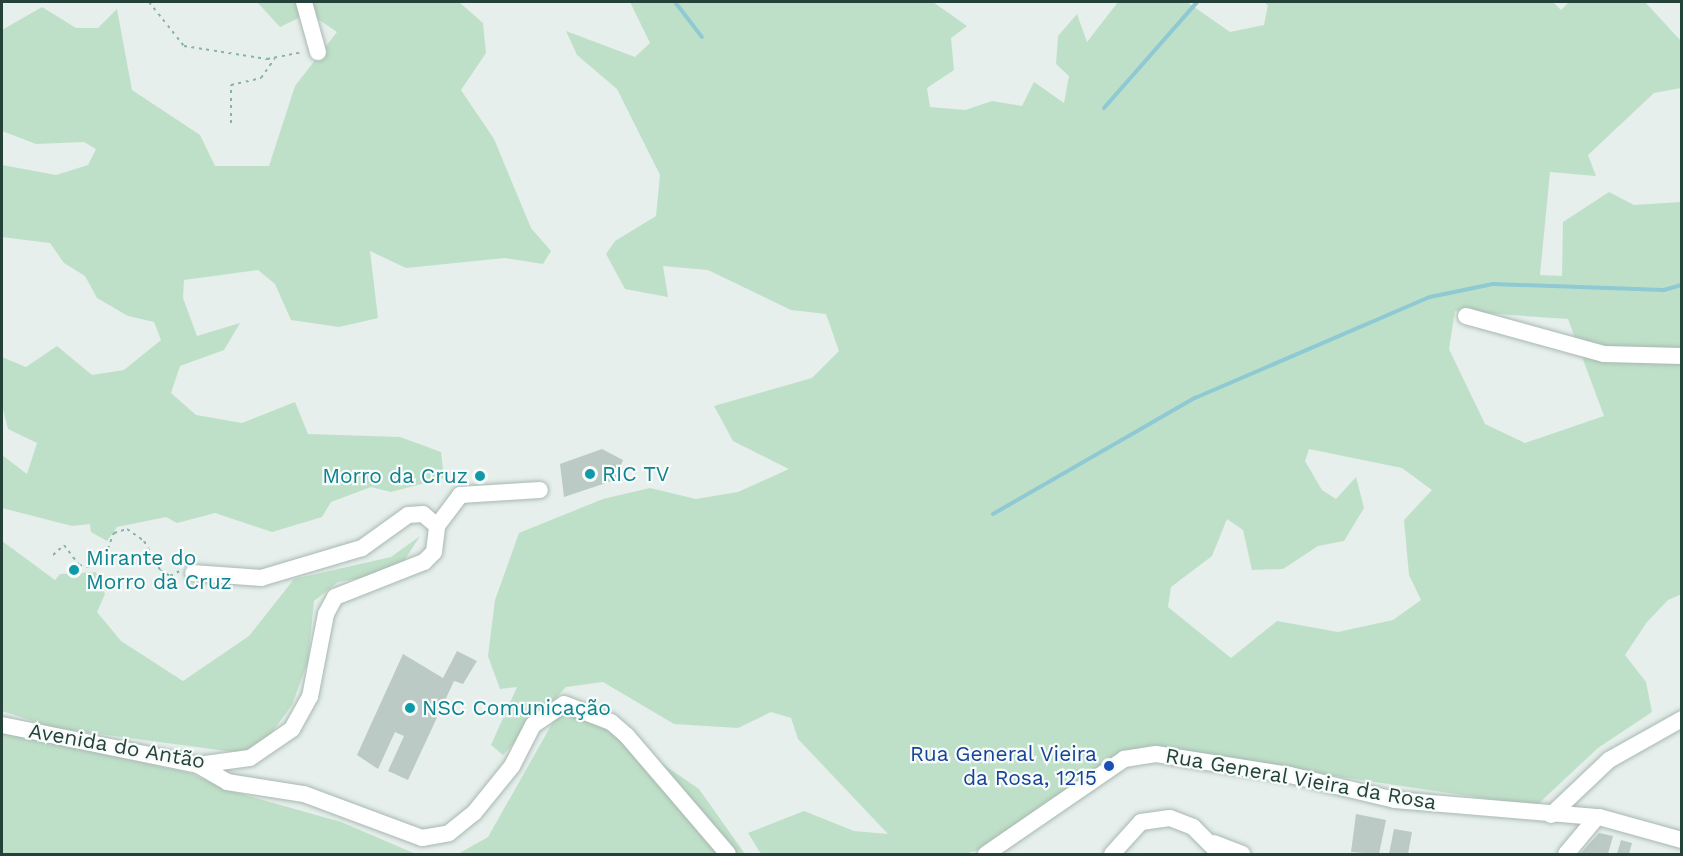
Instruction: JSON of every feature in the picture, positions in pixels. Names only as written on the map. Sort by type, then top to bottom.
[{"type":"street","points":[[304,2],[318,52]]},
{"type":"street","points":[[1466,316],[1604,354],[1682,356]]},
{"type":"street","points":[[193,573],[261,578],[362,548],[408,515],[423,514],[437,526],[460,495],[540,490]]},
{"type":"street","name":"Avenida do Antão","points":[[2,725],[198,765],[250,758],[292,729],[310,697],[326,614],[336,597],[424,562],[434,552],[437,526]]},
{"type":"street","points":[[198,765],[227,782],[304,794],[422,838],[449,833],[474,813],[512,766],[533,725],[564,704],[611,722],[627,736],[728,855]]},
{"type":"street","points":[[1551,815],[1609,760],[1682,719]]},
{"type":"street","name":"Rua General Vieira da Rosa","points":[[986,855],[1045,817],[1124,759],[1156,754],[1290,775],[1395,800],[1551,815],[1597,817],[1682,840]]},
{"type":"street","points":[[1566,855],[1597,817]]},
{"type":"street","points":[[1112,855],[1141,822],[1170,818],[1217,849],[1242,855]]},
{"type":"path","points":[[149,2],[183,45],[274,58],[318,52]]},
{"type":"path","points":[[231,123],[231,85],[261,78],[274,58]]},
{"type":"path","points":[[52,555],[64,545],[79,565],[88,567],[105,556],[114,533],[128,529],[144,541],[160,570],[170,576],[185,568],[193,573]]},
{"type":"green space","points":[[257,2],[459,2],[483,23],[486,53],[461,90],[494,139],[531,228],[551,251],[543,264],[505,258],[406,268],[370,251],[378,318],[339,327],[291,320],[275,284],[258,270],[184,280],[183,298],[197,336],[240,323],[224,350],[180,366],[171,393],[196,415],[242,423],[295,402],[308,434],[400,437],[441,452],[444,478],[391,492],[371,487],[331,502],[322,517],[272,532],[215,513],[177,523],[166,517],[117,527],[107,541],[91,532],[90,524],[72,526],[2,508],[2,455],[27,474],[37,443],[8,429],[2,405],[2,357],[26,367],[57,346],[92,375],[124,370],[161,340],[154,322],[128,316],[97,298],[85,276],[64,263],[50,243],[2,237],[2,165],[56,175],[88,165],[96,149],[84,142],[36,144],[2,131],[2,30],[42,7],[76,28],[98,28],[117,9],[132,90],[200,135],[215,166],[269,166],[295,86],[337,32],[309,13],[280,27]]},
{"type":"green space","points":[[630,2],[933,2],[967,26],[951,38],[954,70],[927,88],[930,107],[965,110],[992,101],[1022,106],[1034,82],[1064,103],[1069,76],[1056,64],[1058,36],[1077,14],[1087,42],[1118,2],[1187,2],[1230,32],[1264,25],[1268,5],[1263,2],[1553,2],[1561,10],[1569,2],[1645,2],[1681,41],[1681,88],[1654,93],[1588,155],[1596,176],[1550,172],[1540,275],[1562,276],[1563,222],[1609,192],[1634,205],[1681,202],[1682,594],[1668,600],[1647,622],[1625,655],[1646,682],[1652,712],[1598,748],[1536,806],[1335,776],[1119,754],[982,849],[965,854],[761,854],[748,833],[804,811],[854,831],[888,834],[798,739],[791,718],[771,712],[738,728],[674,724],[603,682],[566,687],[503,755],[491,745],[517,687],[500,689],[488,656],[495,600],[519,533],[603,499],[650,488],[696,499],[738,492],[789,469],[733,441],[714,406],[812,378],[839,351],[826,314],[791,310],[708,270],[663,266],[668,297],[625,289],[606,254],[615,241],[656,216],[660,175],[617,89],[577,55],[566,31],[635,57],[650,43]],"holes":[[[1455,311],[1568,319],[1604,416],[1525,443],[1485,424],[1449,349]],[[1309,449],[1402,468],[1432,490],[1404,520],[1409,575],[1421,600],[1393,620],[1338,632],[1277,621],[1231,658],[1168,607],[1171,587],[1212,556],[1227,519],[1243,530],[1252,570],[1283,569],[1318,546],[1344,541],[1364,508],[1356,477],[1336,499],[1322,490],[1305,461]]]},
{"type":"green space","points":[[420,536],[404,561],[383,574],[338,582],[314,601],[308,661],[292,705],[267,739],[241,753],[55,728],[2,711],[2,541],[55,580],[60,574],[96,572],[105,594],[97,612],[121,641],[183,681],[249,636],[294,579],[391,557]]},
{"type":"green space","points":[[557,715],[593,716],[699,789],[745,854],[458,854],[488,837]]},
{"type":"green space","points":[[2,732],[190,773],[231,791],[341,822],[416,854],[2,854]]},
{"type":"building","name":"RIC TV","points":[[602,449],[623,460],[615,480],[564,497],[560,464]]},
{"type":"building","name":"NSC Comunicação","points":[[457,651],[477,661],[463,684],[454,681],[408,780],[388,771],[404,736],[395,732],[378,769],[357,755],[403,654],[443,678]]},
{"type":"building","points":[[1356,814],[1386,820],[1379,854],[1351,852]]},
{"type":"building","points":[[1394,829],[1412,832],[1408,854],[1389,854]]},
{"type":"building","points":[[1599,833],[1613,836],[1608,854],[1580,854]]},
{"type":"building","points":[[1621,840],[1632,843],[1629,854],[1617,854]]},
{"type":"waterway","points":[[675,2],[702,37]]},
{"type":"waterway","points":[[1104,108],[1197,2]]},
{"type":"waterway","points":[[993,514],[1195,398],[1430,297],[1493,284],[1664,290],[1682,285]]},
{"type":"place","name":"RIC TV","points":[[590,474]]},
{"type":"place","name":"Morro da Cruz","points":[[480,476]]},
{"type":"place","name":"Mirante do Morro da Cruz","points":[[74,570]]},
{"type":"place","name":"NSC Comunicação","points":[[410,708]]},
{"type":"place","name":"Rua General Vieira da Rosa, 1215","points":[[1109,766]]}]
